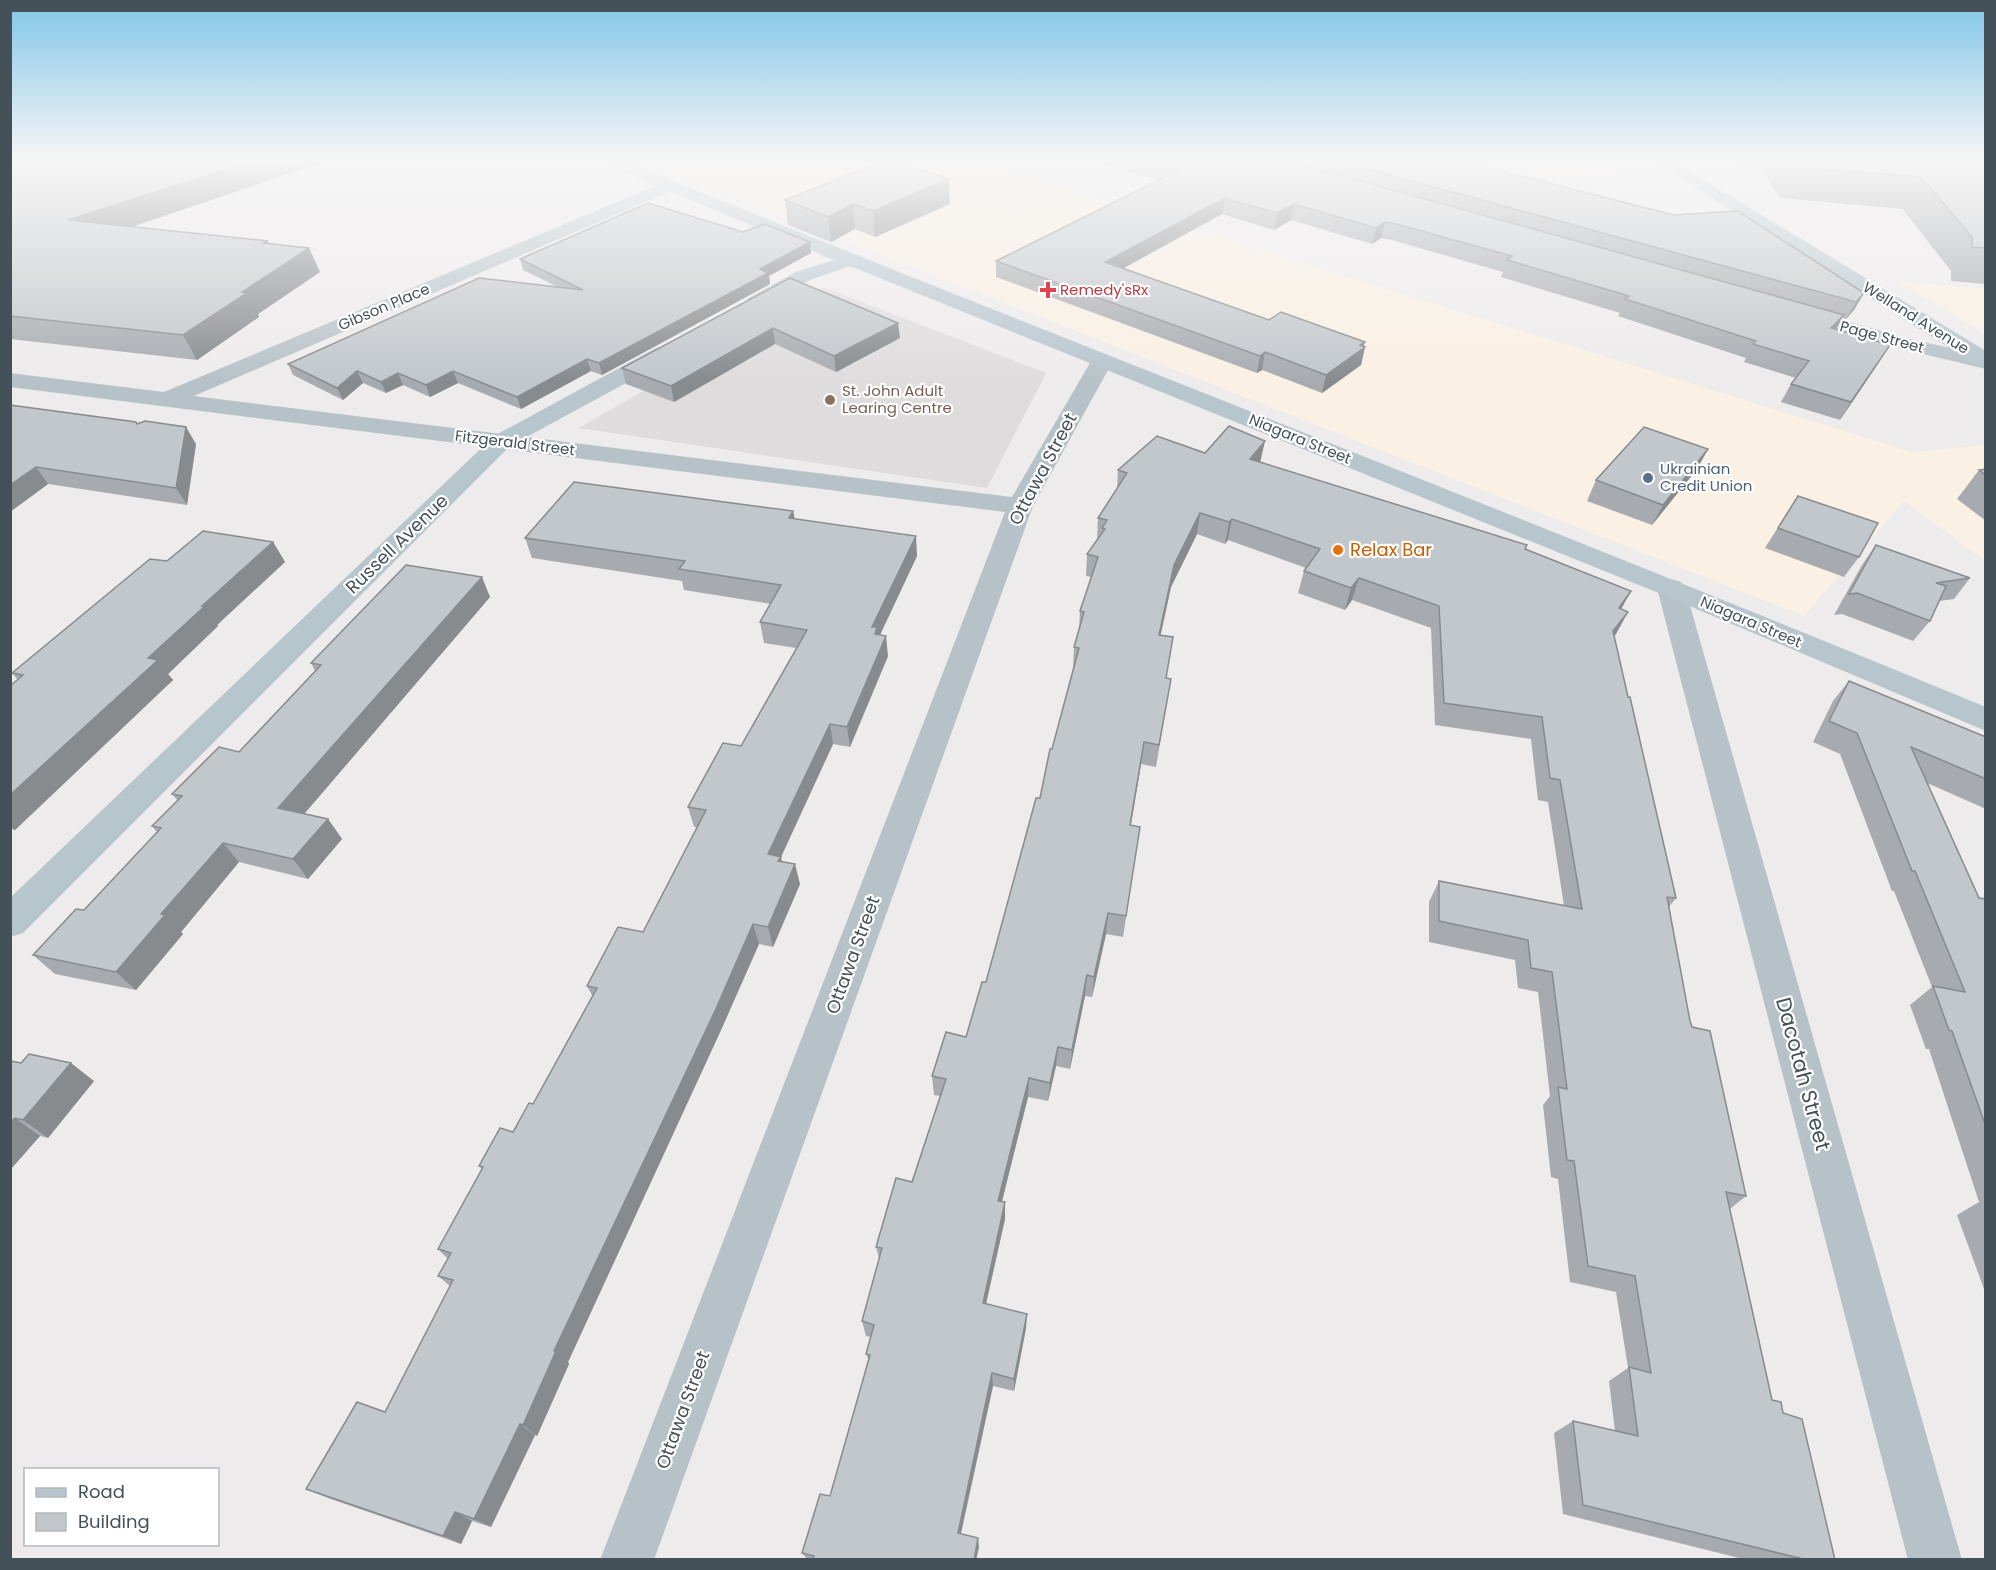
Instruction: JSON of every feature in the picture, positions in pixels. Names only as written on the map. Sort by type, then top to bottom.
[{"type":"main road","name":"Niagara Street","points":[[789,235],[1671,588],[1986,720]]},
{"type":"main road","name":"Welland Avenue","points":[[1781,235],[1986,362]]},
{"type":"main road","points":[[730,316],[802,276],[850,260]]},
{"type":"main road","name":"Russell Avenue","points":[[10,922],[502,441],[689,339]]},
{"type":"street","name":"Gibson Place","points":[[166,400],[552,235]]},
{"type":"street","name":"Page Street","points":[[1779,308],[1905,344],[1986,362]]},
{"type":"street","name":"Ottawa Street","points":[[627,1560],[1020,506],[1102,360]]},
{"type":"street","name":"Fitzgerald Street","points":[[10,380],[1020,506]]},
{"type":"street","points":[[10,403],[42,384]]},
{"type":"street","name":"Dacotah Street","points":[[1671,588],[1935,1560]]},
{"type":"shaded area","points":[[831,235],[1214,235],[1912,452],[1985,445],[1985,561],[1904,501],[1804,616]]},
{"type":"shaded area","points":[[1897,281],[1985,289],[1985,334]]},
{"type":"shaded area","name":"St. John Adult Learing Centre","points":[[823,287],[1046,373],[987,488],[579,428]]},
{"type":"building","points":[[10,235],[213,235],[309,248],[242,292],[247,293],[183,335],[10,316]]},
{"type":"building","points":[[574,235],[793,235],[810,242],[760,269],[768,273],[599,363],[587,359],[517,397],[453,371],[426,385],[398,373],[381,382],[357,371],[337,388],[288,364],[479,278],[583,290],[520,259]]},
{"type":"building","points":[[1048,235],[1155,235],[1105,262],[1269,320],[1281,312],[1365,342],[1360,345],[1365,347],[1326,375],[1265,352],[1260,356],[996,261]]},
{"type":"building","points":[[1437,235],[1556,235],[1844,315],[1831,328],[1890,345],[1851,402],[1791,384],[1809,361],[1753,344],[1756,341],[1625,299],[1629,296],[1507,260],[1512,256]]},
{"type":"building","points":[[1611,235],[1775,235],[1864,293],[1856,302]]},
{"type":"building","points":[[1971,235],[1986,235],[1986,248],[1972,247]]},
{"type":"building","points":[[790,278],[898,323],[834,356],[773,328],[671,386],[622,368]]},
{"type":"building","points":[[10,405],[136,422],[137,424],[145,421],[186,427],[176,488],[36,467],[10,485]]},
{"type":"building","points":[[1229,426],[1265,441],[1250,459],[1527,545],[1525,549],[1631,591],[1619,608],[1628,612],[1613,631],[1676,898],[1667,897],[1690,1021],[1692,1027],[1710,1031],[1746,1196],[1726,1192],[1772,1400],[1781,1402],[1783,1413],[1802,1419],[1835,1560],[1807,1560],[1583,1505],[1573,1421],[1638,1436],[1629,1367],[1651,1373],[1635,1276],[1588,1266],[1574,1161],[1567,1160],[1558,1087],[1567,1089],[1552,972],[1531,968],[1528,940],[1439,921],[1439,881],[1582,909],[1560,780],[1550,778],[1542,717],[1444,703],[1439,606],[1359,578],[1351,588],[1304,571],[1320,549],[1232,519],[1229,522],[1200,513],[1174,565],[1159,635],[1173,637],[1166,678],[1171,679],[1159,745],[1144,742],[1130,825],[1140,827],[1126,916],[1108,913],[1094,977],[1087,975],[1072,1050],[1058,1047],[1050,1083],[1029,1078],[998,1201],[1005,1202],[983,1303],[1027,1314],[1014,1379],[992,1373],[958,1533],[978,1538],[974,1560],[813,1560],[814,1556],[802,1553],[820,1494],[830,1496],[870,1355],[866,1354],[874,1325],[862,1321],[882,1248],[876,1247],[896,1178],[912,1182],[946,1079],[932,1076],[946,1032],[966,1037],[982,982],[986,982],[1036,798],[1040,798],[1050,749],[1052,749],[1079,648],[1074,647],[1084,612],[1080,611],[1098,557],[1087,554],[1105,529],[1102,528],[1107,520],[1098,518],[1127,473],[1118,470],[1157,436],[1205,453]]},
{"type":"building","name":"Ukrainian Credit Union","points":[[1644,427],[1708,449],[1663,505],[1596,480]]},
{"type":"building","points":[[574,482],[793,511],[789,518],[916,536],[872,627],[877,627],[875,634],[886,636],[847,727],[830,724],[768,854],[781,857],[778,861],[795,864],[768,927],[753,924],[715,1011],[554,1351],[556,1351],[523,1425],[520,1424],[474,1519],[455,1512],[443,1536],[306,1489],[357,1402],[385,1412],[453,1280],[438,1276],[451,1253],[438,1249],[483,1167],[479,1166],[500,1128],[513,1132],[529,1103],[533,1104],[597,988],[587,986],[618,927],[643,932],[706,810],[688,807],[723,743],[741,746],[807,630],[760,622],[781,585],[679,569],[685,561],[525,538]]},
{"type":"building","points":[[1798,496],[1878,523],[1859,557],[1778,528]]},
{"type":"building","points":[[203,531],[273,542],[148,658],[158,660],[10,795],[10,686],[23,675],[12,673],[150,559],[167,561]]},
{"type":"building","points":[[1876,545],[1970,578],[1936,583],[1946,586],[1930,621],[1857,593],[1849,594]]},
{"type":"building","points":[[406,565],[482,577],[278,808],[328,819],[293,859],[223,843],[161,914],[165,915],[116,972],[33,955],[76,909],[84,910],[161,828],[152,826],[182,796],[172,794],[219,747],[239,752],[321,665],[311,663]]},
{"type":"building","points":[[1849,681],[1986,737],[1986,779],[1911,747],[1979,898],[1986,899],[1986,1127],[1952,1031],[1949,1030],[1933,986],[1965,992],[1915,871],[1912,871],[1857,733],[1829,721]]},
{"type":"building","points":[[29,1054],[71,1063],[23,1120],[15,1118],[10,1123],[10,1061],[21,1063]]},
{"type":"place","name":"Remedy'sRx","points":[[1048,290]]},
{"type":"place","name":"St. John Adult Learing Centre","points":[[830,400]]},
{"type":"place","name":"Ukrainian Credit Union","points":[[1648,478]]},
{"type":"place","name":"Relax Bar","points":[[1338,550]]}]
